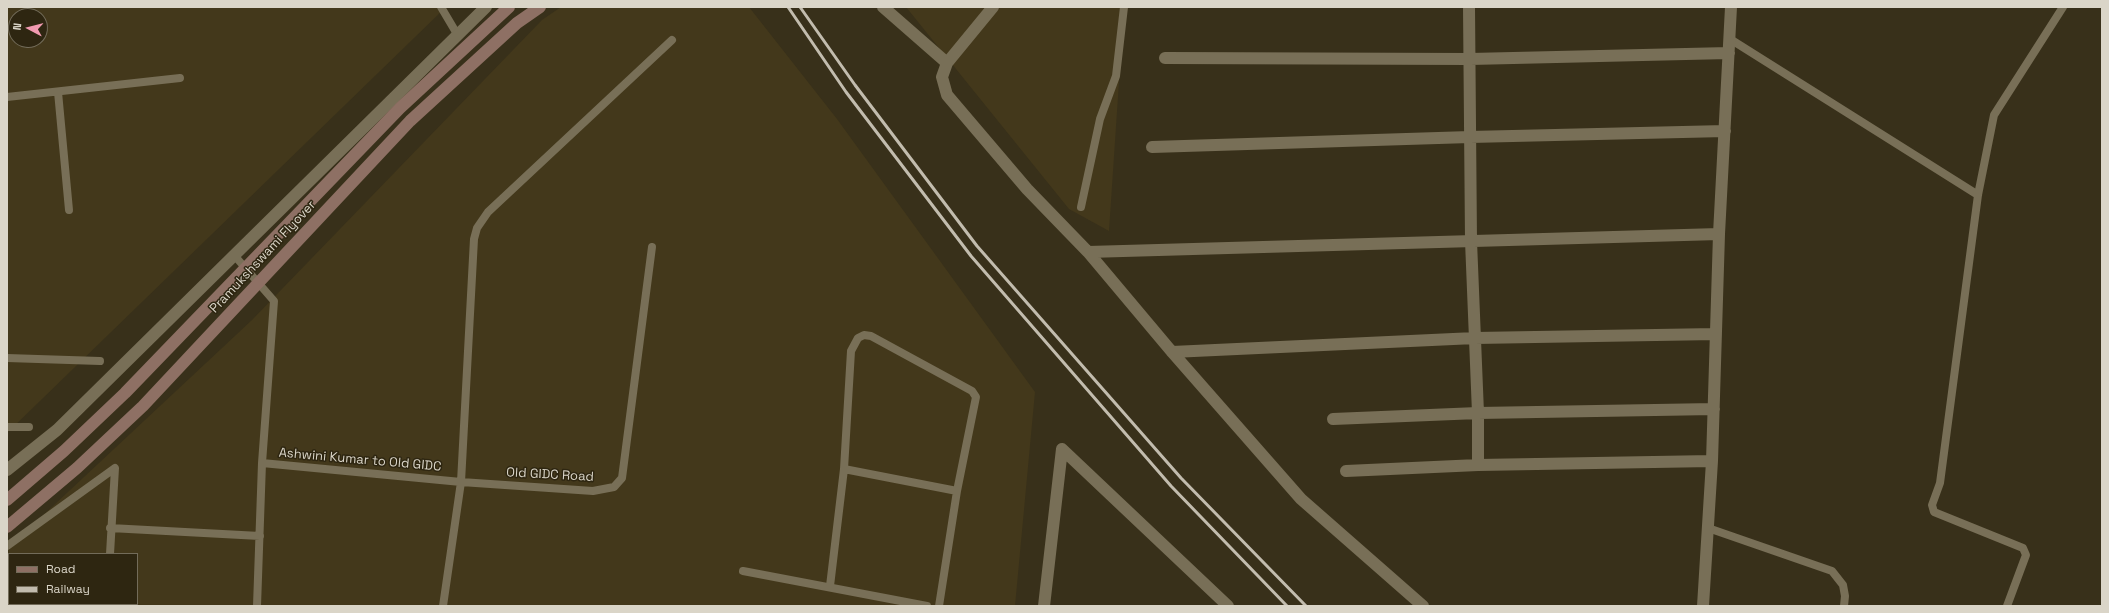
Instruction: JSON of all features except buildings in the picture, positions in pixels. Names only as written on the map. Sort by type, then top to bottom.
[{"type":"main road","name":"Pramukshswami Flyover","points":[[7,500],[64,451],[125,393],[400,108],[509,7]]},
{"type":"main road","name":"Pramukshswami Flyover","points":[[7,527],[77,468],[143,406],[410,121],[517,23],[540,7]]},
{"type":"street","points":[[7,470],[57,430],[486,7]]},
{"type":"street","points":[[883,7],[947,63]]},
{"type":"street","points":[[993,7],[947,63],[942,77],[947,95],[1027,189],[1088,252],[1172,352],[1301,499],[1423,606]]},
{"type":"street","points":[[1470,7],[1471,240],[1478,413],[1478,465]]},
{"type":"street","points":[[1703,606],[1712,461],[1720,234],[1731,7]]},
{"type":"street","points":[[1165,58],[1470,59],[1729,53]]},
{"type":"street","points":[[1152,147],[1725,131]]},
{"type":"street","points":[[1088,252],[1720,234]]},
{"type":"street","points":[[1172,352],[1475,338],[1716,334]]},
{"type":"street","points":[[1333,419],[1478,413],[1714,409]]},
{"type":"street","points":[[1044,606],[1062,449],[1228,606]]},
{"type":"street","points":[[1346,471],[1478,465],[1712,461]]},
{"type":"lane","points":[[441,7],[457,34]]},
{"type":"lane","points":[[1081,207],[1100,120],[1116,76],[1124,7]]},
{"type":"lane","points":[[2006,606],[2026,555],[2023,548],[1934,512],[1932,509],[1940,483],[1978,195],[1994,115],[2064,7]]},
{"type":"lane","points":[[1730,39],[1978,195]]},
{"type":"lane","points":[[443,606],[461,482],[474,239],[477,228],[488,212],[672,40]]},
{"type":"lane","points":[[7,98],[180,78]]},
{"type":"lane","points":[[58,92],[69,210]]},
{"type":"lane","name":"Old GIDC Road","points":[[461,482],[593,491],[614,487],[622,478],[652,247]]},
{"type":"lane","name":"Ashwini Kumar to Old GIDC","points":[[234,255],[274,301],[262,462],[461,482]]},
{"type":"lane","points":[[830,586],[844,469],[851,351],[858,338],[864,335],[871,336],[974,394],[975,403],[957,491],[939,606]]},
{"type":"lane","points":[[7,358],[100,362]]},
{"type":"lane","points":[[7,426],[29,427]]},
{"type":"lane","points":[[257,606],[262,462]]},
{"type":"lane","points":[[7,546],[115,468],[110,528],[110,553]]},
{"type":"lane","points":[[844,469],[957,491]]},
{"type":"lane","points":[[110,528],[260,536]]},
{"type":"lane","points":[[1708,528],[1832,571],[1843,585],[1845,596],[1844,606]]},
{"type":"lane","points":[[743,571],[830,586],[927,606]]},
{"type":"shaded area","points":[[7,7],[446,7],[7,433]]},
{"type":"shaded area","points":[[561,7],[749,7],[837,119],[1035,392],[1015,606],[7,606],[7,549],[252,320],[542,20]]},
{"type":"shaded area","points":[[906,7],[1124,7],[1109,231],[1069,209]]},
{"type":"railway","points":[[788,7],[846,92],[971,256],[1171,486],[1287,606]]},
{"type":"railway","points":[[800,7],[855,85],[977,246],[1181,478],[1306,606]]}]
